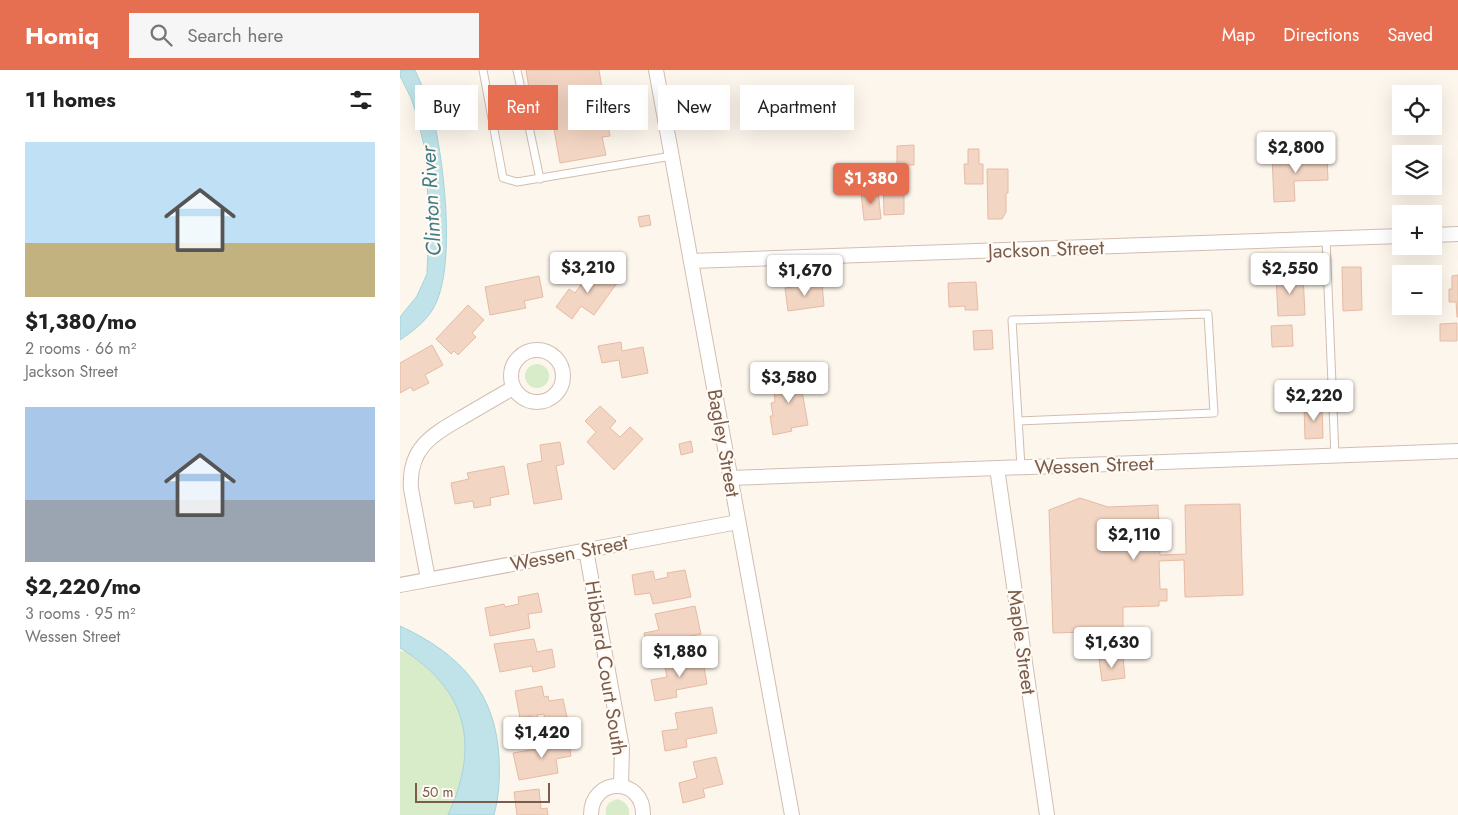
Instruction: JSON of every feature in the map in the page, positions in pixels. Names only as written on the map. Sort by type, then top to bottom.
[{"type":"street","name":"Bagley Street","points":[[656,70],[792,815]]},
{"type":"street","points":[[1442,235],[1458,234]]},
{"type":"street","name":"Jackson Street","points":[[691,261],[1392,236]]},
{"type":"street","points":[[428,579],[411,489],[412,471],[418,452],[429,438],[513,388]]},
{"type":"street","name":"Wessen Street","points":[[730,478],[1458,452]]},
{"type":"street","name":"Maple Street","points":[[997,468],[1047,815]]},
{"type":"street","name":"Wessen Street","points":[[400,584],[738,522]]},
{"type":"street","name":"Hibbard Court South","points":[[586,550],[622,748],[621,786],[608,787],[597,796],[593,801],[591,815]]},
{"type":"street","points":[[621,786],[628,788],[638,796],[642,802],[643,815]]},
{"type":"lane","points":[[483,70],[503,178],[517,182],[672,156]]},
{"type":"lane","points":[[517,70],[540,179]]},
{"type":"lane","points":[[1326,239],[1335,456]]},
{"type":"lane","points":[[1018,421],[1214,413],[1208,314],[1012,320],[1018,421],[1021,468]]},
{"type":"green space","points":[[537,364],[546,367],[549,376],[546,385],[537,388],[528,385],[525,376],[528,367]]},
{"type":"green space","points":[[400,651],[406,652],[441,682],[460,714],[464,730],[463,764],[455,798],[448,815],[400,815]]},
{"type":"green space","points":[[618,799],[627,805],[629,815],[606,815],[608,804]]},
{"type":"water","points":[[400,70],[415,70],[422,85],[415,85],[415,110],[411,98],[400,76]]},
{"type":"water","name":"Clinton River","points":[[420,130],[436,130],[446,208],[445,266],[441,290],[433,309],[427,318],[400,340],[400,317],[417,296],[427,274],[429,225],[426,154]]},
{"type":"water","points":[[400,626],[440,649],[456,662],[482,694],[491,713],[499,758],[499,787],[494,815],[448,815],[458,789],[464,765],[465,742],[462,721],[454,701],[441,682],[423,664],[400,648]]},
{"type":"building","points":[[526,70],[599,70],[602,85],[568,85],[568,130],[609,130],[610,136],[602,137],[606,155],[560,163],[554,130],[558,130],[558,85],[528,85]]},
{"type":"building","points":[[914,145],[914,165],[897,165],[897,146]]},
{"type":"building","points":[[968,149],[979,149],[979,164],[983,164],[983,184],[965,184],[964,164],[968,164]]},
{"type":"building","points":[[1327,155],[1328,180],[1294,181],[1295,201],[1274,202],[1272,157]]},
{"type":"building","points":[[987,169],[1008,169],[1006,212],[1002,219],[988,219]]},
{"type":"building","points":[[904,176],[904,214],[884,215],[883,177]]},
{"type":"building","points":[[878,190],[881,219],[864,220],[861,192]]},
{"type":"building","points":[[649,215],[651,225],[640,227],[638,217]]},
{"type":"building","points":[[594,267],[617,283],[594,315],[581,306],[572,319],[556,307],[569,289],[575,293]]},
{"type":"building","points":[[1342,267],[1361,267],[1362,310],[1343,311]]},
{"type":"building","points":[[1303,274],[1305,315],[1278,316],[1276,275]]},
{"type":"building","points":[[1458,275],[1457,317],[1456,302],[1449,302],[1449,289],[1452,289],[1452,276]]},
{"type":"building","points":[[539,276],[543,297],[524,301],[526,308],[490,315],[485,287]]},
{"type":"building","points":[[976,282],[978,310],[965,310],[965,306],[949,307],[948,283]]},
{"type":"building","points":[[822,283],[824,306],[788,311],[785,288]]},
{"type":"building","points":[[468,305],[484,320],[472,333],[476,337],[458,355],[454,351],[451,354],[436,339]]},
{"type":"building","points":[[1457,323],[1457,341],[1440,341],[1440,324]]},
{"type":"building","points":[[1292,325],[1293,346],[1272,347],[1271,326]]},
{"type":"building","points":[[992,330],[993,349],[974,350],[973,331]]},
{"type":"building","points":[[621,342],[622,351],[643,347],[648,373],[622,378],[619,360],[602,363],[598,346]]},
{"type":"building","points":[[432,345],[443,365],[425,375],[429,383],[413,391],[411,387],[400,393],[400,363]]},
{"type":"building","points":[[806,372],[809,390],[802,391],[808,425],[791,428],[792,431],[773,435],[770,416],[773,416],[771,403],[775,402],[774,387],[778,386],[776,378]]},
{"type":"building","points":[[1322,405],[1323,438],[1305,439],[1304,406]]},
{"type":"building","points":[[600,406],[616,421],[610,428],[620,437],[630,427],[643,439],[614,470],[587,442],[596,432],[585,421]]},
{"type":"building","points":[[691,441],[693,452],[681,455],[679,444]]},
{"type":"building","points":[[560,442],[564,464],[556,466],[562,499],[534,504],[527,464],[542,461],[540,445]]},
{"type":"building","points":[[504,466],[509,494],[490,498],[491,505],[474,508],[473,501],[455,504],[451,483],[469,479],[467,473]]},
{"type":"building","points":[[1080,498],[1108,507],[1158,505],[1160,555],[1186,554],[1185,505],[1240,504],[1243,595],[1185,597],[1184,560],[1159,561],[1160,589],[1167,589],[1167,601],[1159,601],[1159,606],[1123,607],[1123,631],[1053,633],[1049,510]]},
{"type":"building","points":[[685,570],[691,597],[653,604],[650,593],[635,595],[632,575],[653,571],[655,580],[668,577],[667,573]]},
{"type":"building","points":[[538,593],[542,612],[528,614],[530,628],[490,636],[485,608],[504,604],[505,607],[519,604],[518,597]]},
{"type":"building","points":[[695,606],[701,634],[667,641],[669,649],[648,653],[644,633],[659,630],[655,614]]},
{"type":"building","points":[[534,639],[537,652],[552,649],[555,667],[533,672],[532,666],[500,672],[494,644]]},
{"type":"building","points":[[702,656],[707,684],[676,690],[677,697],[655,701],[651,680],[667,677],[664,663]]},
{"type":"building","points":[[1123,657],[1125,678],[1102,681],[1099,659]]},
{"type":"building","points":[[542,686],[544,697],[548,696],[549,701],[563,699],[567,717],[545,721],[544,714],[537,715],[539,724],[532,725],[531,716],[520,718],[515,691]]},
{"type":"building","points":[[712,707],[717,733],[686,739],[687,747],[665,751],[662,731],[678,729],[675,713]]},
{"type":"building","points":[[568,737],[571,756],[556,759],[558,773],[519,780],[513,753],[547,747],[546,741]]},
{"type":"building","points":[[716,757],[723,784],[703,789],[705,797],[683,803],[679,783],[697,778],[693,762]]},
{"type":"building","points":[[539,789],[541,809],[547,808],[548,815],[517,815],[514,792]]}]
